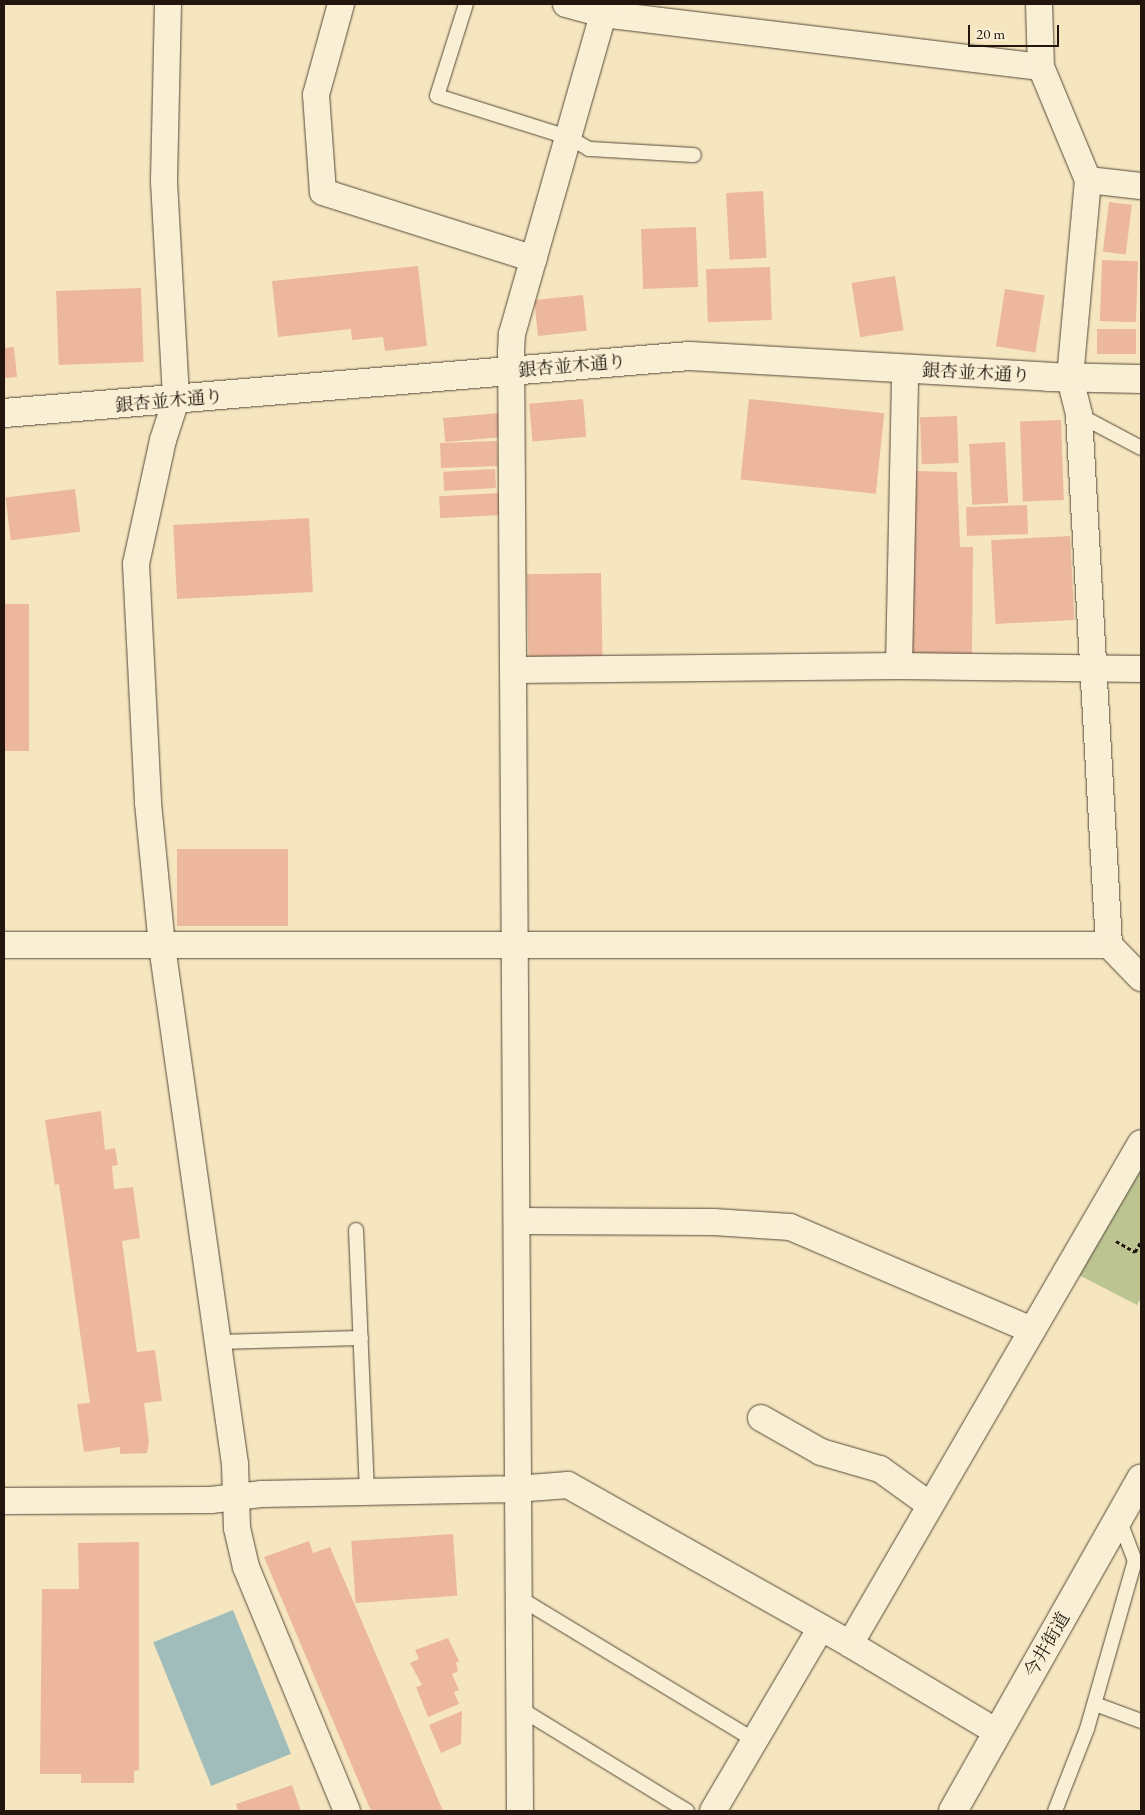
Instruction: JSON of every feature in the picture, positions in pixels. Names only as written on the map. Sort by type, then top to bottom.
[{"type":"street","points":[[168,4],[164,182],[176,400],[163,440],[136,564],[148,803],[162,946],[235,1464],[237,1528],[246,1567],[346,1811]]},
{"type":"street","points":[[341,4],[316,95],[323,192],[534,260]]},
{"type":"street","points":[[566,4],[1041,67]]},
{"type":"street","points":[[1039,4],[1041,67],[1088,180],[1070,378],[1079,415],[1095,668],[1109,945],[1141,978]]},
{"type":"street","points":[[520,1811],[516,1490],[518,1221],[512,334],[570,138],[605,9]]},
{"type":"street","points":[[1088,180],[1141,186]]},
{"type":"street","name":"銀杏並木通り","points":[[4,413],[711,356],[1070,378],[1141,379]]},
{"type":"street","points":[[899,666],[906,369]]},
{"type":"street","points":[[514,670],[899,666],[1141,669]]},
{"type":"street","points":[[4,946],[515,948],[1109,945]]},
{"type":"street","points":[[850,1644],[1141,1143]]},
{"type":"street","points":[[518,1221],[714,1222],[790,1227],[1032,1330]]},
{"type":"street","points":[[761,1418],[820,1452],[880,1469],[930,1505]]},
{"type":"street","name":"今井街道","points":[[953,1811],[1141,1479]]},
{"type":"street","points":[[4,1502],[210,1500],[236,1496],[516,1490],[568,1485],[850,1644],[997,1732]]},
{"type":"street","points":[[713,1811],[820,1628]]},
{"type":"lane","points":[[466,4],[437,96],[570,138],[589,149],[694,155]]},
{"type":"lane","points":[[1079,415],[1141,448]]},
{"type":"lane","points":[[356,1230],[367,1492]]},
{"type":"lane","points":[[218,1342],[361,1338]]},
{"type":"lane","points":[[1055,1811],[1095,1704],[1138,1562],[1119,1518]]},
{"type":"lane","points":[[518,1597],[754,1740]]},
{"type":"lane","points":[[1095,1704],[1141,1721]]},
{"type":"lane","points":[[519,1708],[687,1811]]},
{"type":"green space","points":[[1141,1162],[1141,1298],[1137,1305],[1075,1273]]},
{"type":"water","points":[[233,1610],[291,1754],[211,1786],[153,1642]]},
{"type":"building","points":[[763,191],[767,258],[730,260],[726,193]]},
{"type":"building","points":[[1109,202],[1132,205],[1126,254],[1103,252]]},
{"type":"building","points":[[696,227],[698,287],[643,289],[641,229]]},
{"type":"building","points":[[1102,260],[1138,261],[1136,322],[1100,321]]},
{"type":"building","points":[[418,266],[427,346],[385,351],[383,337],[352,340],[351,329],[278,337],[272,281]]},
{"type":"building","points":[[770,267],[772,320],[708,322],[706,269]]},
{"type":"building","points":[[895,276],[904,330],[860,337],[852,283]]},
{"type":"building","points":[[141,288],[144,362],[59,365],[56,291]]},
{"type":"building","points":[[1005,289],[1045,295],[1035,353],[996,346]]},
{"type":"building","points":[[583,295],[587,331],[538,336],[534,300]]},
{"type":"building","points":[[1097,329],[1136,329],[1136,354],[1097,354]]},
{"type":"building","points":[[14,347],[17,377],[4,378],[4,348]]},
{"type":"building","points":[[583,399],[586,437],[533,442],[529,404]]},
{"type":"building","points":[[749,399],[884,413],[876,494],[741,480]]},
{"type":"building","points":[[500,413],[502,437],[445,442],[443,418]]},
{"type":"building","points":[[957,416],[959,463],[922,464],[920,417]]},
{"type":"building","points":[[1061,420],[1064,500],[1023,501],[1020,421]]},
{"type":"building","points":[[497,441],[498,466],[441,468],[440,443]]},
{"type":"building","points":[[1005,442],[1008,503],[972,505],[969,444]]},
{"type":"building","points":[[495,469],[496,488],[444,491],[443,472]]},
{"type":"building","points":[[914,471],[957,472],[960,547],[973,547],[972,655],[912,654]]},
{"type":"building","points":[[75,489],[80,532],[11,540],[6,498]]},
{"type":"building","points":[[500,493],[501,515],[440,518],[439,496]]},
{"type":"building","points":[[1027,505],[1028,534],[967,536],[966,507]]},
{"type":"building","points":[[309,518],[313,592],[177,599],[173,525]]},
{"type":"building","points":[[1070,536],[1074,620],[996,624],[991,540]]},
{"type":"building","points":[[601,573],[603,659],[529,660],[527,574]]},
{"type":"building","points":[[4,604],[29,604],[29,751],[4,751]]},
{"type":"building","points":[[177,849],[288,849],[288,926],[177,926]]},
{"type":"building","points":[[101,1111],[105,1150],[115,1148],[118,1165],[112,1166],[114,1189],[133,1187],[140,1238],[122,1241],[137,1352],[155,1350],[162,1401],[144,1403],[149,1442],[147,1453],[120,1454],[120,1447],[84,1452],[77,1404],[90,1403],[59,1184],[55,1185],[45,1120]]},
{"type":"building","points":[[453,1534],[457,1596],[356,1603],[351,1541]]},
{"type":"building","points":[[309,1541],[313,1553],[330,1547],[443,1811],[371,1811],[264,1557]]},
{"type":"building","points":[[139,1542],[139,1770],[134,1771],[134,1783],[81,1783],[81,1774],[40,1774],[42,1589],[79,1589],[78,1543]]},
{"type":"building","points":[[448,1638],[459,1661],[456,1663],[458,1671],[452,1674],[459,1690],[454,1692],[459,1704],[428,1717],[416,1687],[422,1685],[410,1663],[419,1659],[415,1650]]},
{"type":"building","points":[[462,1711],[461,1744],[441,1753],[429,1725]]},
{"type":"building","points":[[292,1785],[301,1811],[238,1811],[236,1804]]}]
